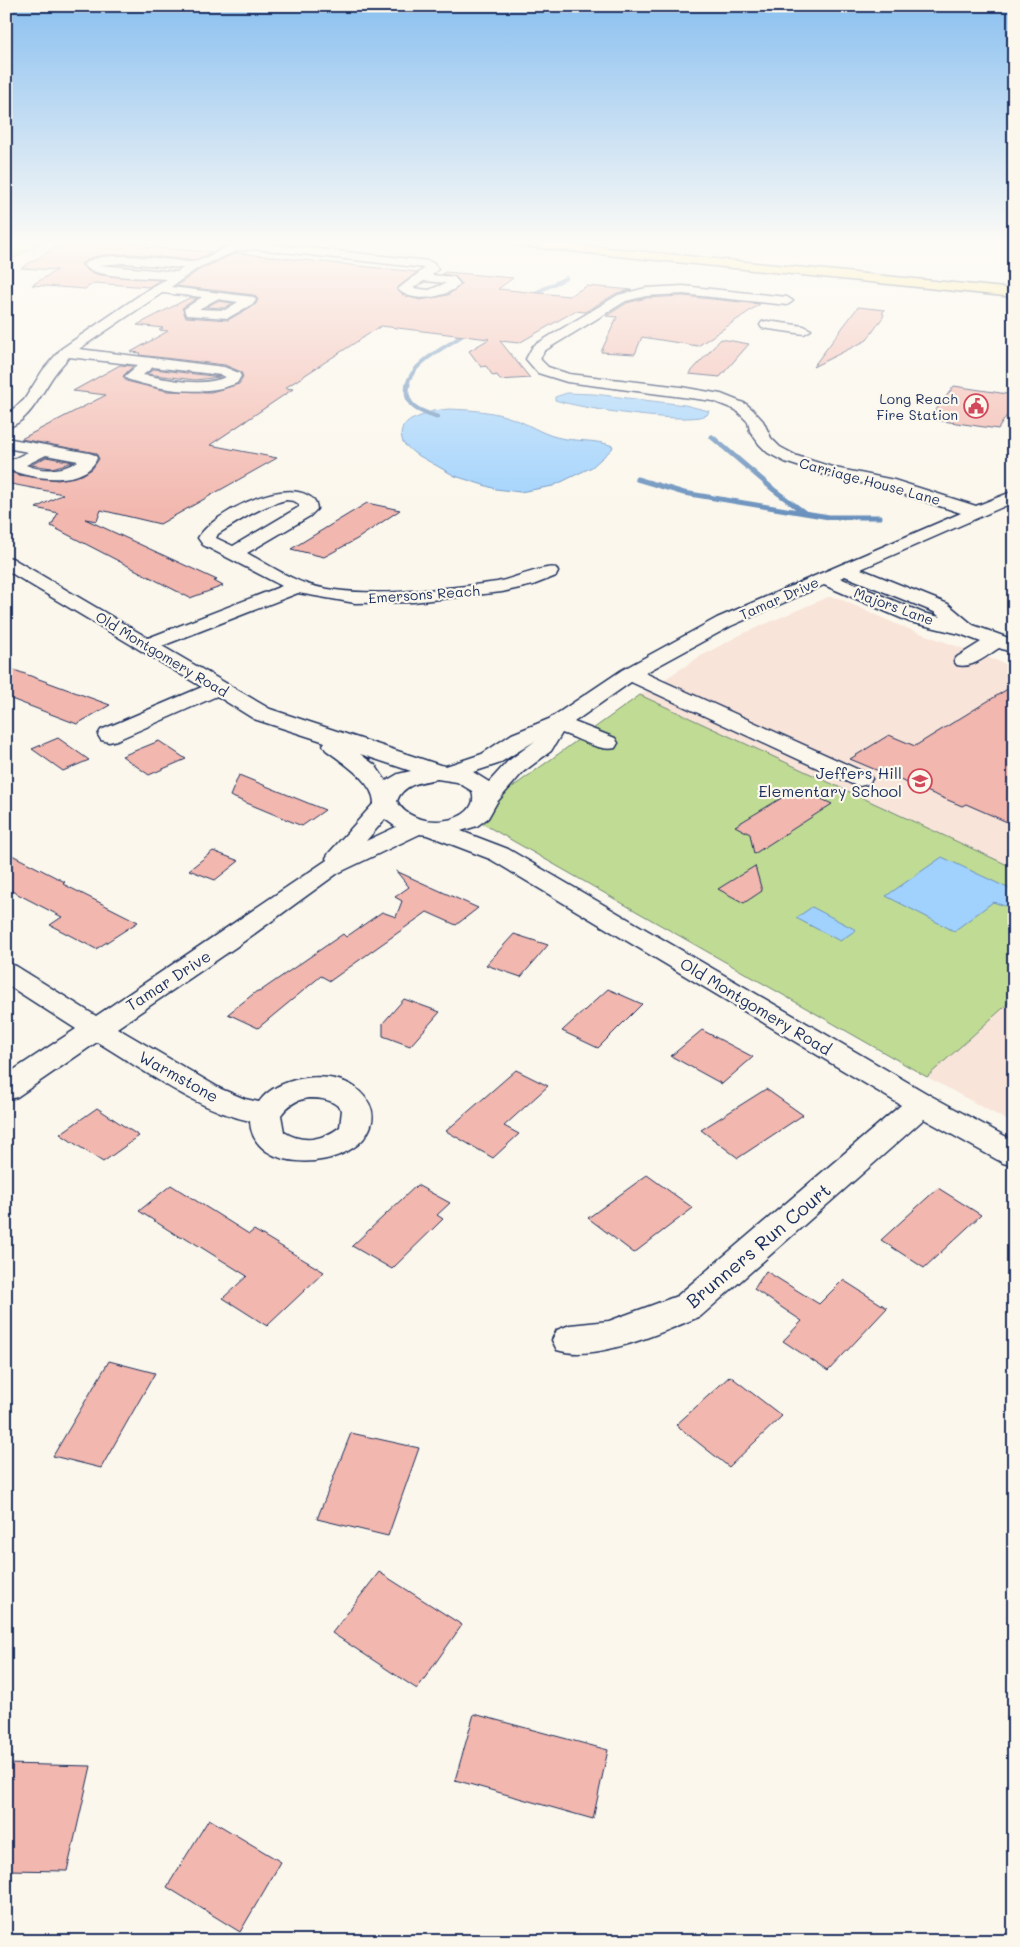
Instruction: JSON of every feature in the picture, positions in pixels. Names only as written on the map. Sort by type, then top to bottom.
[{"type":"street","points":[[6,423],[30,403],[48,373],[66,352],[92,334]]},
{"type":"street","name":"Carriage House Lane","points":[[564,334],[538,349],[533,359],[544,370],[567,378],[681,391],[716,397],[741,407],[755,421],[758,431],[765,441],[774,450],[791,459],[831,472],[888,484],[976,512]]},
{"type":"street","points":[[66,352],[150,362],[224,371],[234,376],[232,380],[224,385],[212,387],[132,376],[150,362]]},
{"type":"street","points":[[6,443],[44,450]]},
{"type":"street","name":"Emersons Reach","points":[[232,554],[308,509],[308,502],[294,496],[277,497],[261,502],[208,534],[209,541],[232,554],[297,587],[318,594],[349,598],[404,597],[494,588],[536,578],[549,572]]},
{"type":"street","name":"Tamar Drive","points":[[329,868],[385,800],[390,788],[400,781],[413,776],[443,773],[490,759],[520,739],[557,724],[629,674],[724,622],[1014,496]]},
{"type":"street","name":"Old Montgomery Road","points":[[6,562],[262,714],[323,736],[475,781],[484,789],[486,803]]},
{"type":"street","name":"Majors Lane","points":[[844,569],[941,608],[966,629]]},
{"type":"street","name":"Majors Lane","points":[[823,578],[918,618],[966,629],[1005,644]]},
{"type":"street","points":[[147,645],[297,587]]},
{"type":"street","points":[[964,661],[1005,644]]},
{"type":"street","points":[[629,674],[723,715],[860,779]]},
{"type":"street","points":[[109,735],[218,688]]},
{"type":"street","points":[[557,724],[607,743]]},
{"type":"street","name":"Tamar Drive","points":[[6,1090],[95,1028],[227,941],[329,868],[424,827],[462,824],[476,817],[515,767],[543,746],[557,724]]},
{"type":"street","name":"Old Montgomery Road","points":[[323,736],[367,770],[385,800],[389,813],[398,820],[424,827],[499,854],[922,1104],[1014,1156]]},
{"type":"street","points":[[486,803],[493,844],[499,854]]},
{"type":"street","name":"Warmstone","points":[[6,972],[95,1028],[210,1096],[238,1108],[266,1114]]},
{"type":"street","name":"Brunners Run Court","points":[[570,1340],[608,1335],[652,1321],[689,1306],[922,1104]]},
{"type":"shaded area","name":"Jeffers Hill Elementary School","points":[[828,597],[838,598],[898,625],[1014,667],[1014,868],[640,695],[701,656],[742,634]]},
{"type":"shaded area","points":[[1014,998],[1014,1124],[927,1077]]},
{"type":"green space","points":[[640,695],[1014,868],[1014,998],[927,1077],[471,817]]},
{"type":"water","points":[[567,393],[594,394],[685,405],[709,411],[707,415],[696,418],[656,417],[608,411],[555,400],[555,397]]},
{"type":"water","points":[[449,409],[474,410],[498,414],[556,437],[599,442],[613,446],[592,467],[553,486],[520,492],[496,489],[455,476],[414,453],[403,443],[401,434],[403,426],[411,420],[433,411]]},
{"type":"water","points":[[942,857],[1014,891],[1014,909],[993,902],[954,931],[886,896]]},
{"type":"water","points":[[812,907],[856,930],[840,941],[796,918]]},
{"type":"building","points":[[163,334],[369,334],[285,388],[293,389],[210,445],[277,458],[160,524],[101,510],[97,521],[85,519],[217,580],[214,581],[223,586],[190,598],[51,526],[58,513],[36,508],[63,494],[6,483],[6,467],[9,472],[19,475],[58,480],[82,475],[92,469],[99,459],[96,453],[21,439],[106,395],[73,391],[120,365],[133,366],[123,376],[126,381],[167,391],[211,392],[239,384],[243,377],[241,372],[225,365],[139,355],[141,353],[131,352]]},
{"type":"building","points":[[446,334],[535,334],[519,343],[500,341],[530,378],[500,380],[497,375],[493,376],[486,366],[481,367],[469,351],[489,339]]},
{"type":"building","points":[[609,334],[716,334],[698,346],[642,337],[635,354],[601,352]]},
{"type":"building","points":[[838,334],[871,334],[867,340],[813,367]]},
{"type":"building","points":[[721,339],[749,344],[720,377],[689,374]]},
{"type":"building","points":[[154,369],[220,377],[195,380],[147,374]]},
{"type":"building","name":"Long Reach Fire Station","points":[[954,386],[1014,395],[1014,405],[998,429],[929,419]]},
{"type":"building","points":[[46,457],[73,462],[52,468],[31,465]]},
{"type":"building","points":[[367,503],[400,510],[357,539],[324,557],[291,549]]},
{"type":"building","points":[[6,667],[110,705],[77,724],[6,697]]},
{"type":"building","points":[[1014,685],[1014,825],[966,804],[962,806],[850,759],[889,735],[915,746]]},
{"type":"building","points":[[58,738],[89,760],[63,771],[32,749]]},
{"type":"building","points":[[159,741],[186,759],[149,775],[122,756]]},
{"type":"building","points":[[239,775],[325,810],[302,826],[230,796]]},
{"type":"building","points":[[798,788],[832,804],[754,854],[750,834],[735,826]]},
{"type":"building","points":[[213,851],[239,861],[215,880],[189,870]]},
{"type":"building","points":[[6,852],[65,882],[63,884],[138,922],[96,949],[50,925],[62,917],[6,888]]},
{"type":"building","points":[[755,866],[762,891],[744,903],[718,889]]},
{"type":"building","points":[[396,871],[478,908],[456,925],[427,912],[330,981],[321,976],[258,1028],[228,1014],[257,991],[259,992],[343,934],[346,937],[382,912],[396,917],[402,901],[395,897],[409,887]]},
{"type":"building","points":[[514,934],[548,945],[521,977],[486,965]]},
{"type":"building","points":[[608,989],[642,1004],[598,1048],[562,1031]]},
{"type":"building","points":[[404,999],[440,1012],[410,1046],[383,1036],[383,1023]]},
{"type":"building","points":[[702,1030],[753,1057],[722,1084],[671,1056]]},
{"type":"building","points":[[516,1070],[548,1086],[504,1126],[519,1134],[493,1158],[446,1131]]},
{"type":"building","points":[[766,1089],[803,1115],[738,1158],[701,1130]]},
{"type":"building","points":[[97,1108],[139,1136],[103,1162],[60,1134]]},
{"type":"building","points":[[647,1175],[693,1208],[634,1253],[588,1218]]},
{"type":"building","points":[[171,1185],[249,1234],[254,1230],[324,1272],[267,1326],[223,1298],[247,1276],[139,1211]]},
{"type":"building","points":[[417,1185],[450,1203],[437,1215],[443,1219],[392,1269],[352,1246]]},
{"type":"building","points":[[938,1188],[981,1215],[924,1268],[881,1240]]},
{"type":"building","points":[[766,1271],[819,1304],[843,1280],[887,1308],[828,1371],[783,1341],[802,1321],[754,1289]]},
{"type":"building","points":[[109,1361],[155,1373],[101,1468],[53,1456]]},
{"type":"building","points":[[730,1376],[782,1416],[729,1467],[676,1425]]},
{"type":"building","points":[[351,1433],[419,1448],[388,1536],[317,1519]]},
{"type":"building","points":[[379,1572],[462,1625],[417,1689],[332,1633]]},
{"type":"building","points":[[474,1714],[608,1750],[593,1819],[455,1780]]},
{"type":"building","points":[[6,1764],[91,1766],[67,1871],[6,1870]]},
{"type":"building","points":[[209,1819],[281,1862],[240,1932],[167,1887]]},
{"type":"waterway","points":[[407,385],[417,367],[465,334]]},
{"type":"waterway","points":[[408,384],[407,391],[410,403],[419,410],[437,417]]},
{"type":"waterway","points":[[712,437],[774,490],[805,513]]},
{"type":"waterway","points":[[637,479],[684,493],[829,517],[880,517]]},
{"type":"place","name":"Long Reach Fire Station","points":[[976,406]]},
{"type":"place","name":"Jeffers Hill Elementary School","points":[[920,781]]}]
